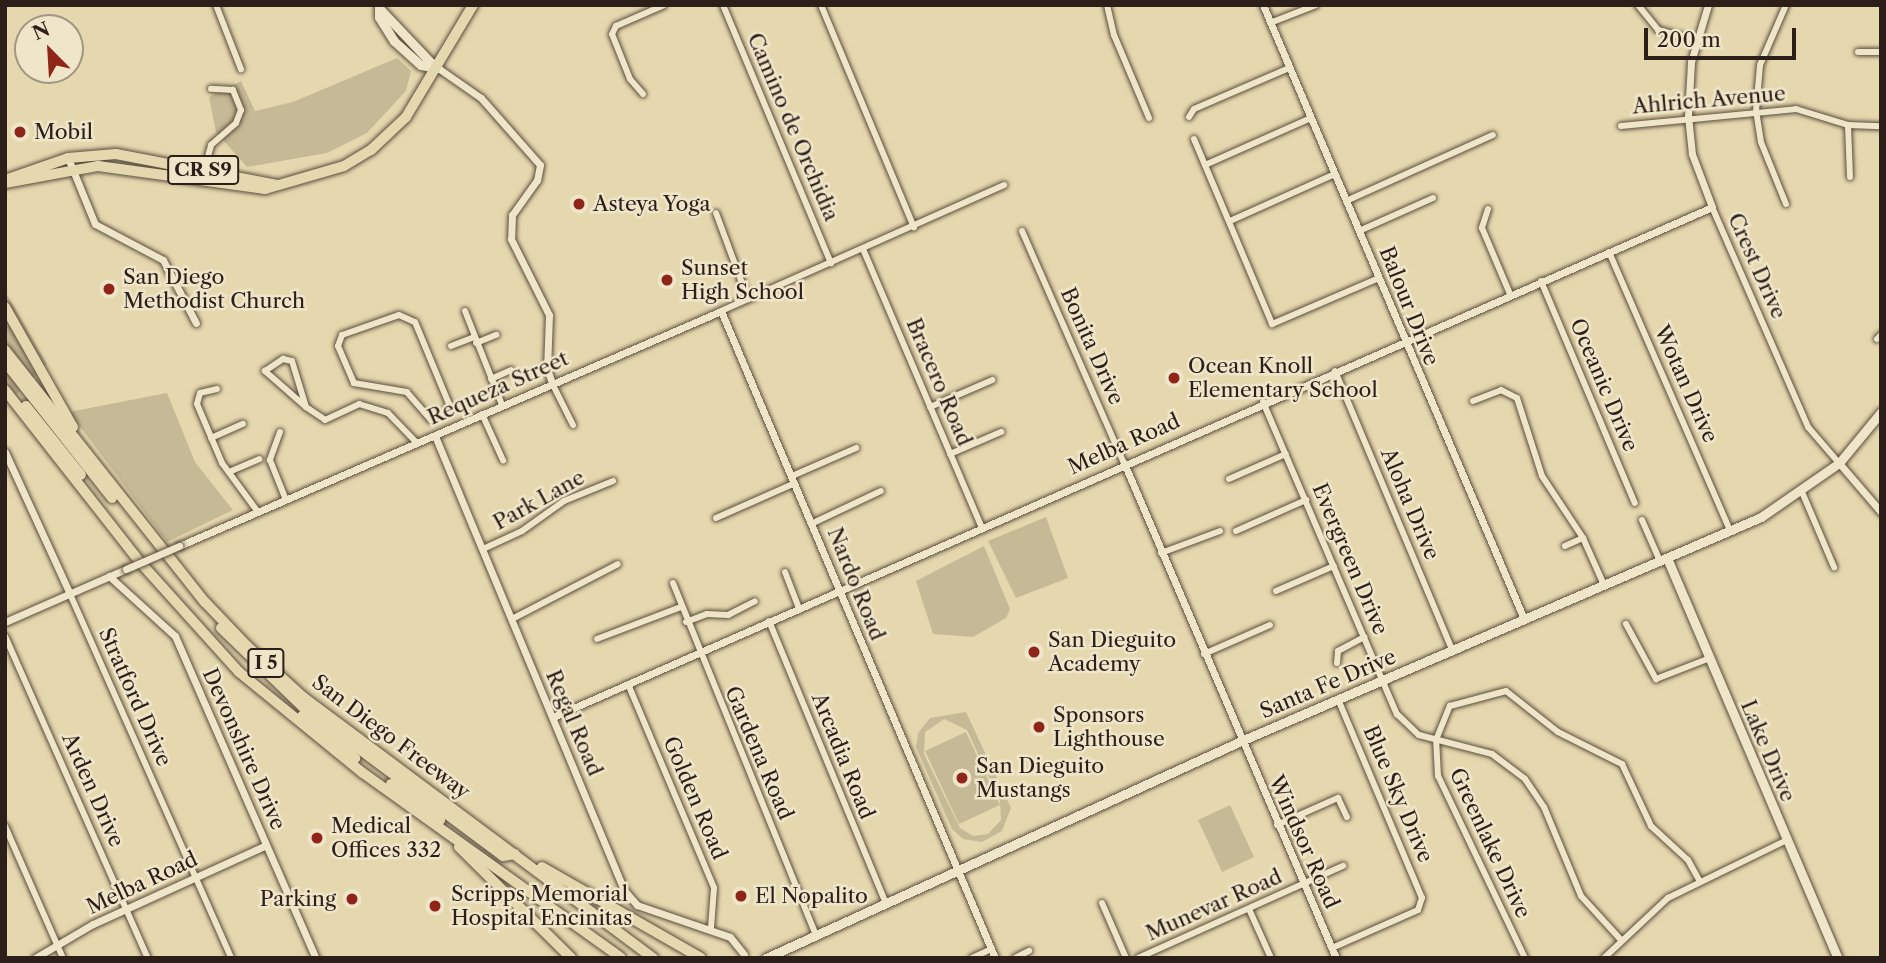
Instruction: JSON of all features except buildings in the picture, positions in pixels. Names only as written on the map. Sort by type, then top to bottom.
[{"type":"highway","points":[[5,307],[75,437]]},
{"type":"highway","name":"San Diego Freeway","points":[[5,350],[205,602],[247,646],[303,697],[653,958]]},
{"type":"highway","points":[[5,362],[189,594],[266,674],[503,856],[515,854]]},
{"type":"highway","points":[[5,380],[157,574],[246,669],[498,864],[508,879]]},
{"type":"highway","name":"I 5","points":[[5,390],[186,617],[239,672],[457,842],[621,958]]},
{"type":"highway","points":[[5,400],[94,503]]},
{"type":"highway","points":[[457,842],[463,854],[571,958]]},
{"type":"highway","points":[[500,843],[701,958]]},
{"type":"main road","name":"CR S9","points":[[5,181],[71,169],[119,168],[245,189],[278,185],[344,166],[371,150],[406,117],[438,68],[473,5]]},
{"type":"main road","points":[[379,7],[411,47],[438,68]]},
{"type":"main road","name":"CR S9","points":[[5,181],[68,158],[117,154],[278,185]]},
{"type":"main road","name":"Santa Fe Drive","points":[[766,958],[1241,741],[1730,530],[1802,492],[1839,463],[1881,412]]},
{"type":"main road","name":"Lake Drive","points":[[1663,560],[1710,658],[1838,958]]},
{"type":"street","points":[[216,5],[241,69]]},
{"type":"street","points":[[643,94],[612,34],[616,26],[664,5]]},
{"type":"street","name":"Camino de Orchidia","points":[[723,5],[831,263]]},
{"type":"street","points":[[821,5],[914,227]]},
{"type":"street","points":[[1107,5],[1149,118]]},
{"type":"street","name":"Balour Drive","points":[[1263,5],[1309,119],[1524,620]]},
{"type":"street","points":[[1270,23],[1316,5]]},
{"type":"street","points":[[1638,5],[1658,30],[1696,40]]},
{"type":"street","name":"Crest Drive","points":[[1708,5],[1696,40],[1688,117],[1692,154],[1712,207],[1808,427],[1881,512]]},
{"type":"street","points":[[1786,5],[1760,65],[1756,111],[1761,142],[1786,204]]},
{"type":"street","points":[[1857,52],[1881,52]]},
{"type":"street","points":[[438,68],[481,98],[540,165],[537,180],[512,215],[511,239],[549,315],[547,369],[573,425]]},
{"type":"street","points":[[1189,117],[1194,108],[1289,68]]},
{"type":"street","points":[[204,170],[211,145],[236,123],[241,110],[233,90],[212,89]]},
{"type":"street","name":"Ahlrich Avenue","points":[[1621,126],[1756,111],[1813,111],[1848,125],[1881,126]]},
{"type":"street","points":[[1205,165],[1309,119]]},
{"type":"street","points":[[1848,125],[1850,177]]},
{"type":"street","points":[[1346,201],[1493,135]]},
{"type":"street","points":[[1194,139],[1272,324],[1379,278]]},
{"type":"street","points":[[68,158],[95,224],[163,260],[196,323]]},
{"type":"street","points":[[1230,221],[1333,175]]},
{"type":"street","name":"Requeza Street","points":[[5,622],[914,227],[1004,185]]},
{"type":"street","points":[[1359,231],[1433,198]]},
{"type":"street","name":"Melba Road","points":[[553,717],[1403,340],[1712,207]]},
{"type":"street","points":[[1488,209],[1482,228],[1510,294]]},
{"type":"street","points":[[716,213],[748,299]]},
{"type":"street","name":"Bonita Drive","points":[[1022,231],[1124,463],[1241,741]]},
{"type":"street","name":"Bracero Road","points":[[863,249],[982,528]]},
{"type":"street","name":"Wotan Drive","points":[[1609,252],[1730,530]]},
{"type":"street","name":"Oceanic Drive","points":[[1541,281],[1635,503]]},
{"type":"street","points":[[466,311],[502,405]]},
{"type":"street","name":"Nardo Road","points":[[720,311],[813,523],[838,590],[995,958]]},
{"type":"street","points":[[431,420],[447,412],[449,404],[415,322],[400,315],[381,318],[342,335],[338,346],[354,383],[407,392],[431,420],[435,436]]},
{"type":"street","points":[[451,346],[496,335]]},
{"type":"street","points":[[306,407],[292,361],[283,359],[267,367],[268,376],[306,407],[325,420],[355,405],[393,418],[418,443]]},
{"type":"street","points":[[491,379],[511,370]]},
{"type":"street","name":"Aloha Drive","points":[[1335,371],[1452,650]]},
{"type":"street","points":[[930,407],[992,380]]},
{"type":"street","points":[[217,389],[197,398],[211,438],[229,472],[258,512]]},
{"type":"street","points":[[1474,401],[1501,390],[1514,394],[1542,477],[1583,538],[1604,585]]},
{"type":"street","name":"Evergreen Drive","points":[[1263,402],[1382,680],[1406,727],[1436,740],[1492,754],[1525,779],[1544,807],[1581,896],[1621,940]]},
{"type":"street","points":[[482,414],[503,460]]},
{"type":"street","points":[[211,438],[243,424]]},
{"type":"street","points":[[280,432],[270,460],[286,500]]},
{"type":"street","points":[[950,454],[1001,432]]},
{"type":"street","name":"Regal Road","points":[[435,436],[629,898],[730,937],[745,956]]},
{"type":"street","points":[[716,518],[856,448]]},
{"type":"street","name":"Stratford Drive","points":[[5,452],[231,958]]},
{"type":"street","points":[[1229,479],[1286,454]]},
{"type":"street","points":[[229,472],[259,459]]},
{"type":"street","name":"Park Lane","points":[[483,550],[522,531],[564,501],[613,481]]},
{"type":"street","points":[[813,523],[881,491]]},
{"type":"street","points":[[1802,492],[1835,567]]},
{"type":"street","points":[[1236,531],[1307,500]]},
{"type":"street","points":[[1642,520],[1663,560]]},
{"type":"street","points":[[1161,552],[1220,531]]},
{"type":"street","points":[[1565,546],[1583,538]]},
{"type":"street","points":[[512,619],[618,564]]},
{"type":"street","points":[[1276,591],[1334,566]]},
{"type":"street","points":[[785,572],[799,608]]},
{"type":"street","name":"Devonshire Drive","points":[[110,576],[176,636],[316,958]]},
{"type":"street","name":"Gardena Road","points":[[673,583],[699,653],[816,935]]},
{"type":"street","points":[[687,622],[707,614],[728,615],[755,601]]},
{"type":"street","points":[[597,639],[681,607]]},
{"type":"street","name":"Arcadia Road","points":[[769,621],[886,903]]},
{"type":"street","points":[[1626,624],[1656,679],[1710,658]]},
{"type":"street","points":[[1204,654],[1270,625]]},
{"type":"street","name":"Arden Drive","points":[[5,636],[148,958]]},
{"type":"street","points":[[1337,663],[1338,651],[1364,637]]},
{"type":"street","name":"Golden Road","points":[[628,684],[714,888],[711,928]]},
{"type":"street","points":[[1436,740],[1450,706],[1502,690],[1511,694],[1558,732],[1622,764],[1651,826],[1688,860],[1699,880]]},
{"type":"street","name":"Blue Sky Drive","points":[[1332,948],[1422,905],[1338,699]]},
{"type":"street","name":"Greenlake Drive","points":[[1436,740],[1438,775],[1524,957]]},
{"type":"street","name":"Windsor Road","points":[[1241,741],[1336,958]]},
{"type":"street","points":[[1277,825],[1338,798],[1347,817]]},
{"type":"street","points":[[5,826],[63,958]]},
{"type":"street","points":[[1604,958],[1656,907],[1699,880],[1787,840]]},
{"type":"street","name":"Melba Road","points":[[35,958],[126,908],[267,845]]},
{"type":"street","name":"Munevar Road","points":[[1138,958],[1343,866]]},
{"type":"street","points":[[1102,903],[1126,958]]},
{"type":"street","points":[[1249,909],[1271,958]]},
{"type":"street","points":[[972,958],[991,949]]},
{"type":"street","points":[[1015,958],[1029,951]]},
{"type":"shaded area","points":[[397,58],[411,71],[406,91],[367,133],[327,153],[247,167],[216,132],[209,97],[241,81],[255,111],[293,102]]},
{"type":"shaded area","points":[[5,291],[47,364],[5,406]]},
{"type":"shaded area","points":[[167,393],[195,462],[233,510],[167,542],[69,412]]},
{"type":"shaded area","points":[[1046,517],[1068,578],[1016,598],[988,541]]},
{"type":"shaded area","points":[[984,546],[1010,609],[1006,618],[973,637],[933,634],[916,581]]},
{"type":"shaded area","points":[[966,712],[1011,808],[1002,831],[982,842],[963,839],[952,829],[916,747],[918,733],[930,718]],"holes":[[[944,719],[967,730],[1000,801],[1001,820],[988,834],[973,836],[960,828],[924,754],[925,732]]]},
{"type":"shaded area","name":"San Dieguito Mustangs","points":[[966,732],[1000,805],[959,824],[925,751]]},
{"type":"shaded area","points":[[1230,805],[1254,857],[1222,872],[1198,820]]},
{"type":"place","name":"Mobil","points":[[20,132]]},
{"type":"place","name":"Asteya Yoga","points":[[579,204]]},
{"type":"place","name":"Sunset High School","points":[[667,280]]},
{"type":"place","name":"San Diego Methodist Church","points":[[109,289]]},
{"type":"place","name":"Ocean Knoll Elementary School","points":[[1174,378]]},
{"type":"place","name":"San Dieguito Academy","points":[[1034,652]]},
{"type":"place","name":"Sponsors Lighthouse","points":[[1039,727]]},
{"type":"place","name":"San Dieguito Mustangs","points":[[962,778]]},
{"type":"place","name":"Medical Offices 332","points":[[317,838]]},
{"type":"place","name":"El Nopalito","points":[[741,896]]},
{"type":"place","name":"Parking","points":[[352,899]]},
{"type":"place","name":"Scripps Memorial Hospital Encinitas","points":[[435,906]]}]
